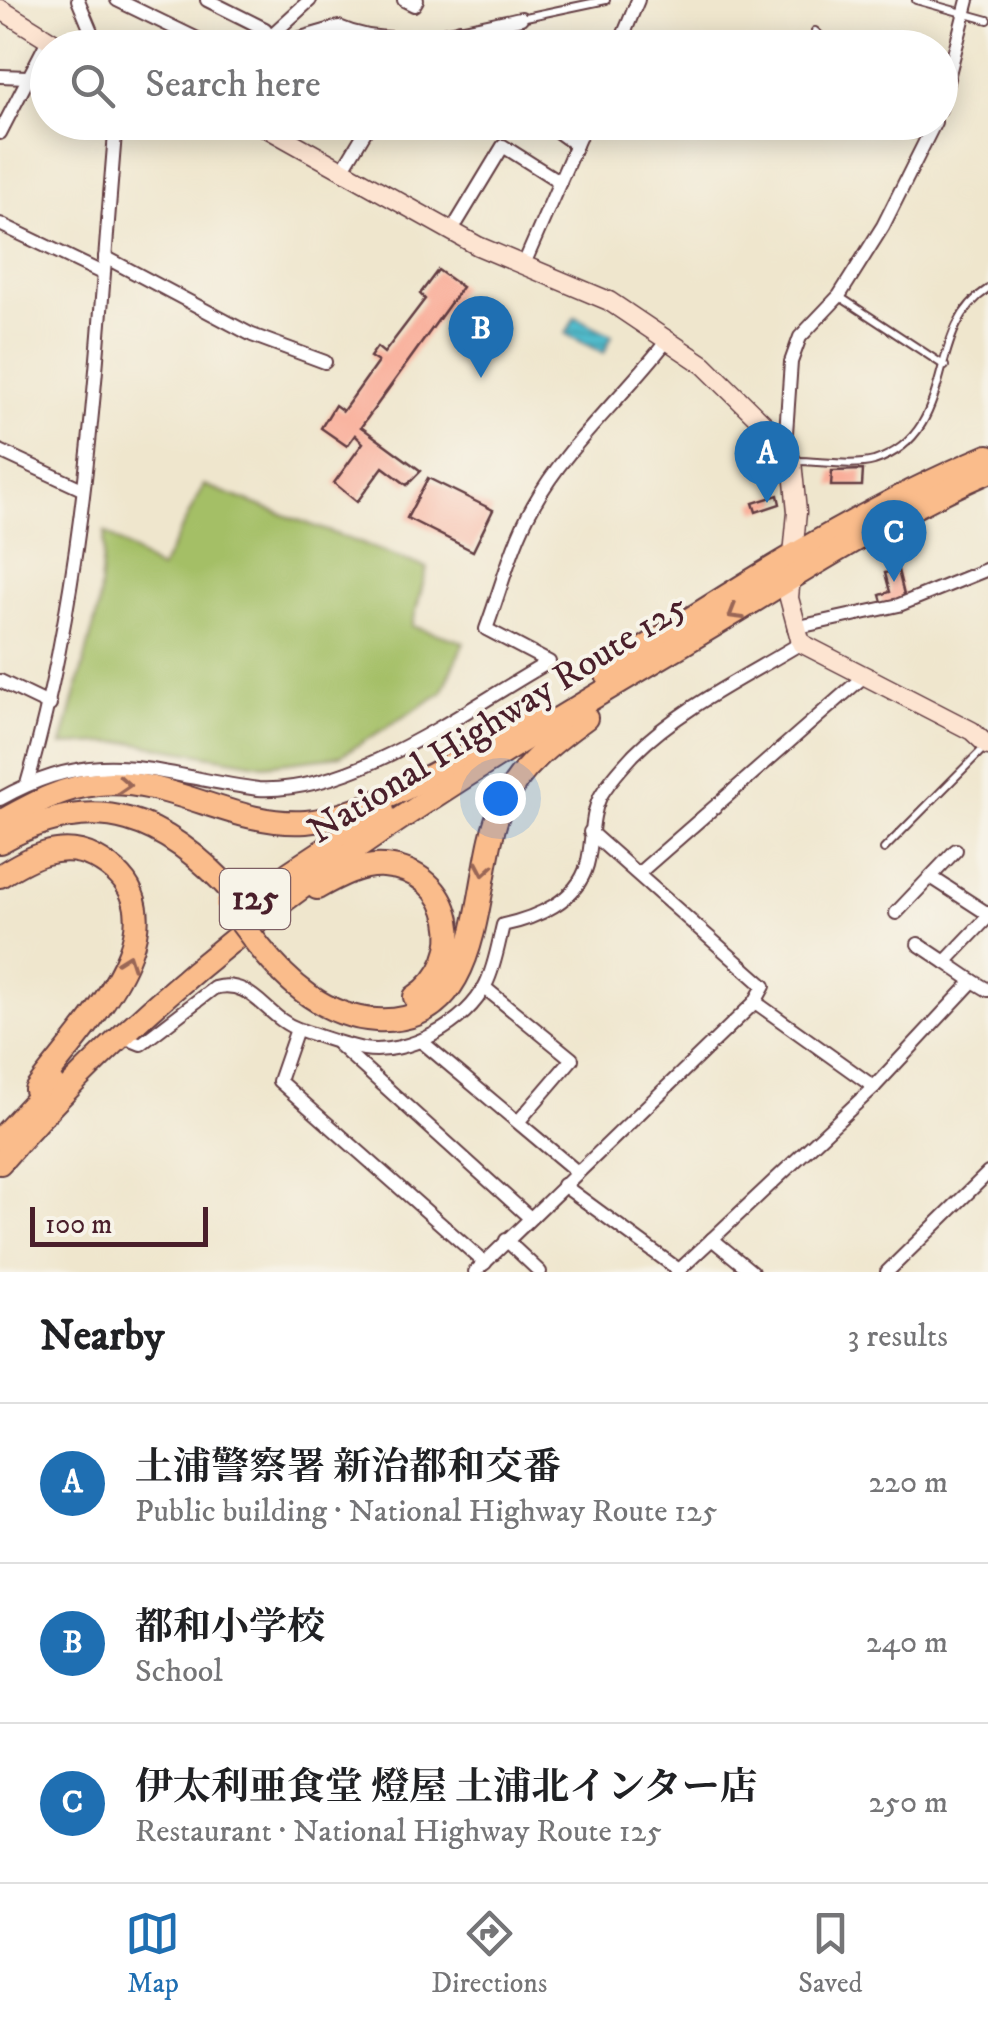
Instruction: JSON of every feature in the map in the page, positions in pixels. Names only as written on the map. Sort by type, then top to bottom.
[{"type":"highway","name":"National Highway Route 125","points":[[0,1163],[119,1036],[208,956],[299,885],[402,816],[680,646],[871,511],[988,456]]},
{"type":"highway","name":"National Highway Route 125","points":[[6,1132],[107,1027],[251,902],[356,828],[790,568],[988,472]]},
{"type":"highway","points":[[0,842],[58,817],[114,815],[172,838],[201,859],[302,991],[346,1015],[388,1020],[429,1006],[450,988],[464,963],[490,840],[502,805],[521,774],[553,742],[680,646]]},
{"type":"highway","points":[[0,822],[66,790],[117,783],[151,788],[264,821],[319,820],[374,803],[534,718]]},
{"type":"highway","points":[[0,861],[25,843],[56,830],[84,826],[113,828],[169,849],[231,900]]},
{"type":"highway","points":[[0,876],[46,853],[87,854],[119,876],[134,914],[133,944],[110,998],[6,1132]]},
{"type":"highway","points":[[208,956],[303,896],[370,866],[399,868],[424,882],[442,900],[452,936],[445,966],[428,988],[404,1001],[377,1006],[348,1001],[321,988],[262,941]]},
{"type":"street","points":[[118,0],[179,30]]},
{"type":"street","points":[[207,0],[265,30]]},
{"type":"street","points":[[279,30],[310,0]]},
{"type":"street","points":[[404,0],[414,5],[417,0]]},
{"type":"street","points":[[626,30],[638,0]]},
{"type":"street","points":[[84,2],[93,30]]},
{"type":"street","points":[[958,36],[965,7]]},
{"type":"street","points":[[0,9],[34,30]]},
{"type":"street","points":[[460,30],[521,18]]},
{"type":"street","points":[[0,134],[30,75]]},
{"type":"street","points":[[0,76],[28,77]]},
{"type":"street","points":[[27,784],[50,705],[82,488],[115,140]]},
{"type":"street","points":[[287,140],[451,232],[609,301],[704,366],[788,454]]},
{"type":"street","points":[[342,172],[361,140]]},
{"type":"street","points":[[569,140],[576,145]]},
{"type":"street","points":[[524,264],[578,140]]},
{"type":"street","points":[[798,636],[790,568],[797,500],[788,454],[791,362],[800,338],[839,296],[926,140]]},
{"type":"street","points":[[451,232],[502,146],[560,182]]},
{"type":"street","points":[[0,224],[102,273]]},
{"type":"street","points":[[105,257],[252,336],[325,362]]},
{"type":"street","points":[[0,799],[27,784],[79,768],[116,763],[258,789],[281,790],[328,781],[381,759],[549,662],[486,629],[497,599],[532,508],[559,468],[668,339]]},
{"type":"street","points":[[0,450],[82,488]]},
{"type":"street","points":[[119,1036],[141,1044],[214,988],[239,985],[297,1029],[364,1049],[392,1049],[420,1041],[452,1021],[485,988],[504,925],[562,902],[587,864],[590,832],[600,797],[654,736],[798,636],[899,606],[988,568]]},
{"type":"street","points":[[798,636],[862,678],[972,732],[988,746]]},
{"type":"street","points":[[640,873],[862,678]]},
{"type":"street","points":[[0,681],[50,705]]},
{"type":"street","points":[[297,1029],[279,1081],[480,1267],[755,1002],[764,986],[590,832]]},
{"type":"street","points":[[896,913],[956,850]]},
{"type":"street","points":[[931,878],[988,915],[945,962]]},
{"type":"street","points":[[918,944],[988,990]]},
{"type":"street","points":[[563,1185],[678,1271],[874,1087],[973,981]]},
{"type":"street","points":[[485,988],[572,1059],[518,1122]]},
{"type":"street","points":[[755,1002],[874,1087]]},
{"type":"street","points":[[333,1039],[529,1217]]},
{"type":"street","points":[[420,1041],[576,1172]]},
{"type":"street","points":[[887,1272],[988,1172]]},
{"type":"street","points":[[712,1239],[752,1272]]},
{"type":"street","points":[[506,1240],[540,1272]]},
{"type":"lane","points":[[521,18],[606,0]]},
{"type":"lane","points":[[916,0],[965,7],[988,20]]},
{"type":"lane","points":[[788,454],[872,462],[911,440],[933,407],[953,326],[988,290]]},
{"type":"lane","points":[[839,296],[944,366]]},
{"type":"lane","points":[[884,849],[988,746]]},
{"type":"green space","points":[[204,485],[427,568],[412,626],[464,642],[442,693],[340,756],[264,765],[130,742],[62,745],[98,610],[105,532],[160,570]]},
{"type":"water","points":[[575,317],[612,335],[604,353],[566,334]]},
{"type":"building","points":[[438,270],[462,287],[361,427],[421,471],[407,485],[383,467],[357,502],[334,483],[363,443],[355,435],[347,446],[321,428],[335,405],[343,411],[378,362],[370,357],[377,347],[384,353],[425,299],[420,294]]},
{"type":"building","points":[[863,470],[862,486],[831,486],[832,471]]},
{"type":"building","points":[[428,478],[493,510],[473,551],[407,518]]},
{"type":"building","points":[[778,495],[780,504],[756,512],[753,503]]},
{"type":"building","points":[[898,570],[905,599],[883,605],[880,595],[890,592],[885,573]]},
{"type":"place","name":"都和小学校","points":[[481,378]]},
{"type":"place","name":"土浦警察署 新治都和交番","points":[[767,503]]},
{"type":"place","name":"伊太利亜食堂 燈屋 土浦北インター店","points":[[894,582]]}]
